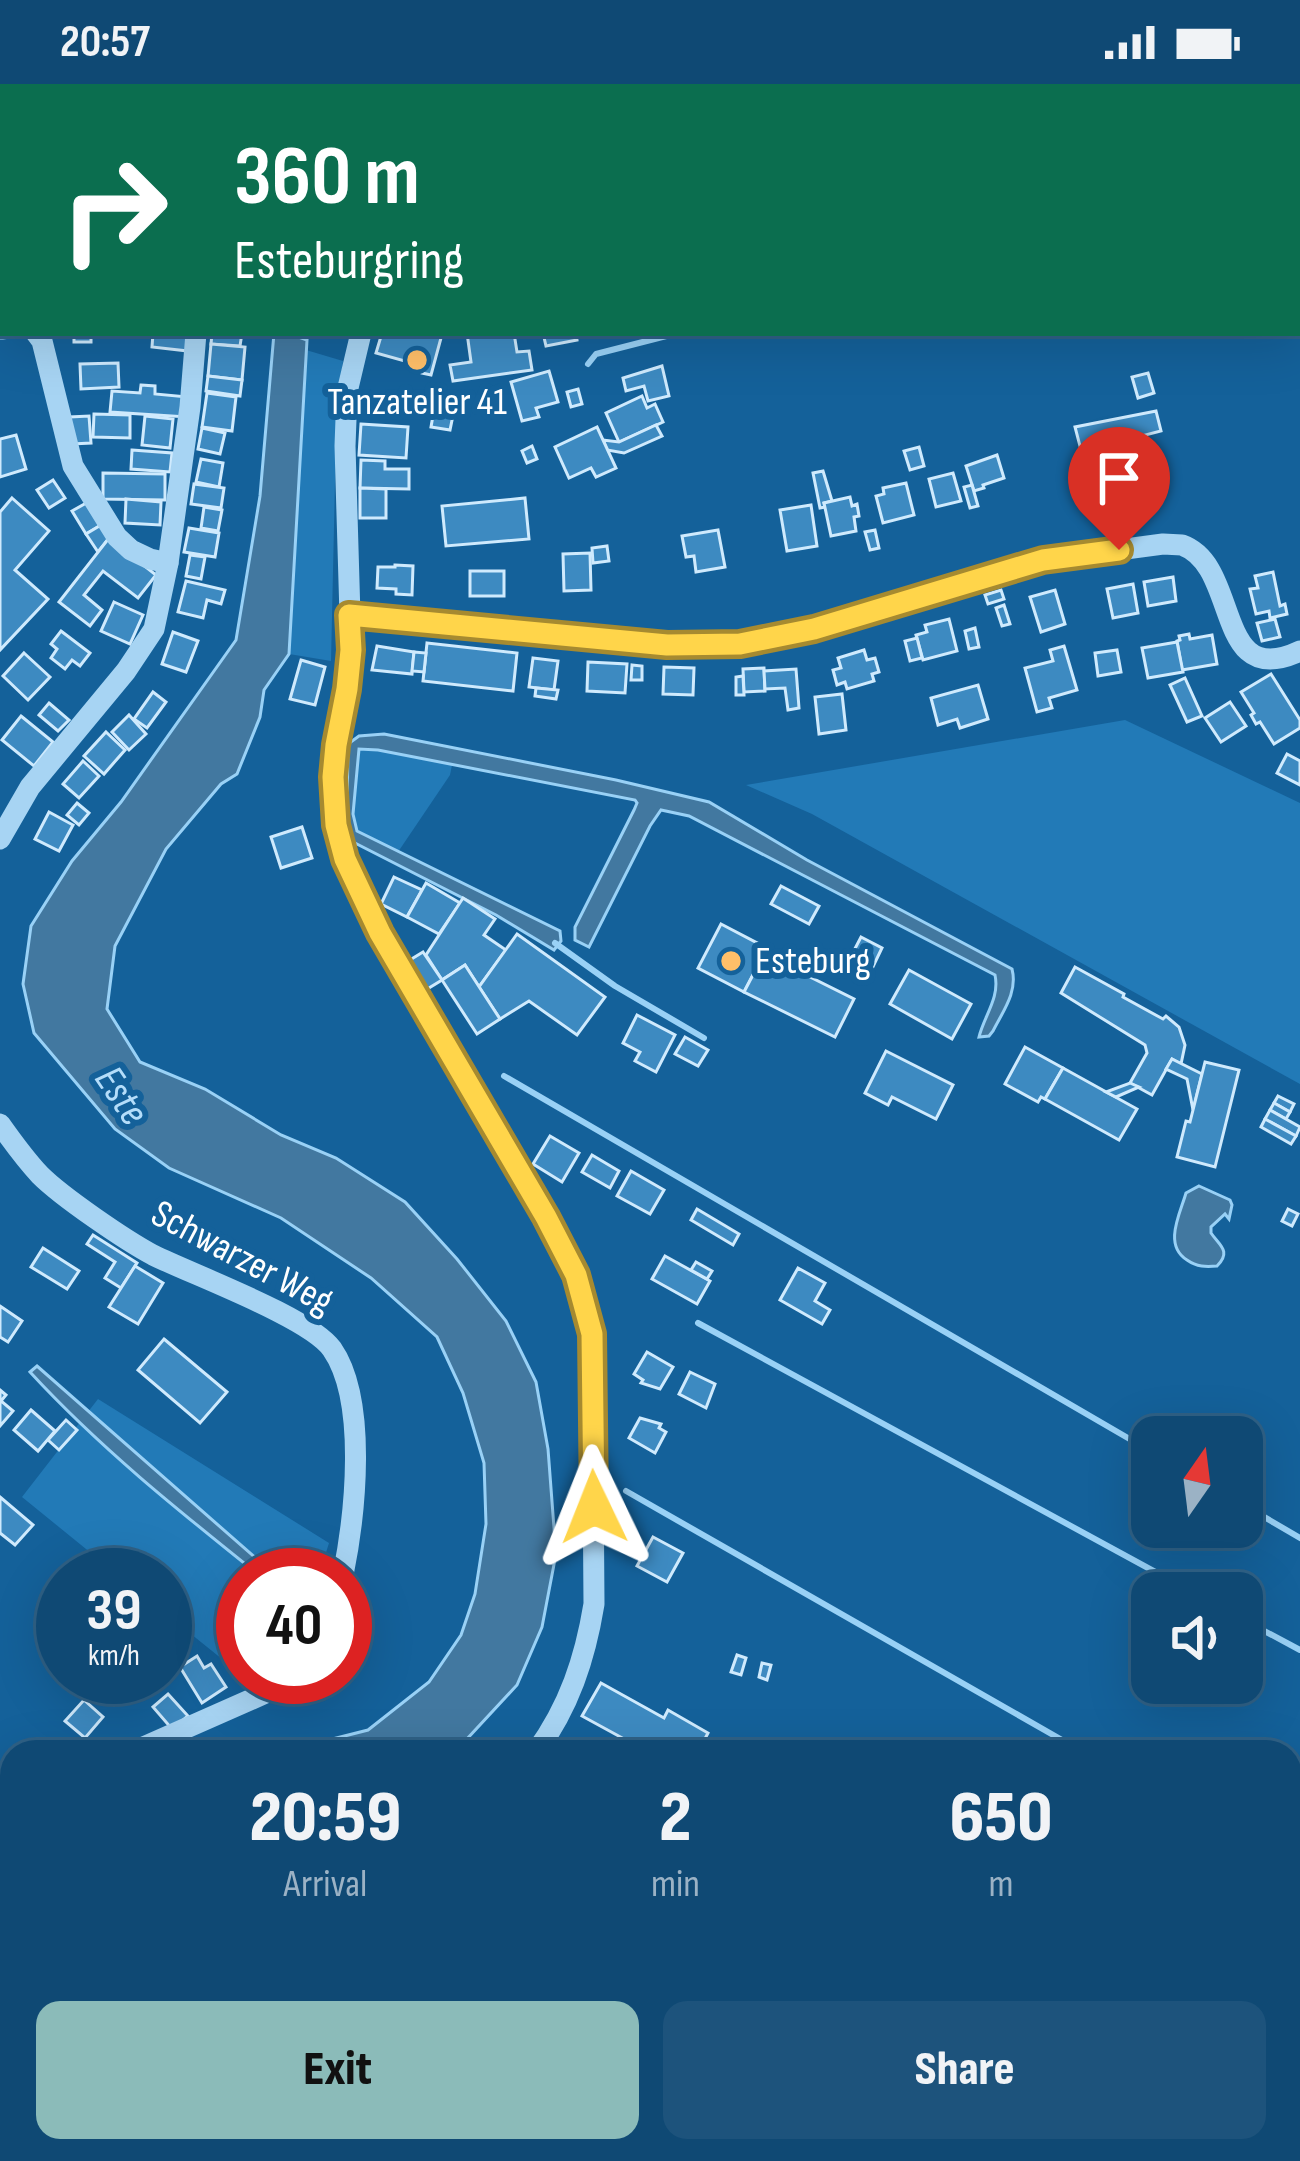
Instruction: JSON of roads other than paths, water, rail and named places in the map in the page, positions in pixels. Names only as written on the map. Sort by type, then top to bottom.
[{"type":"street","points":[[38,336],[73,466],[117,538],[131,550],[168,563]]},
{"type":"street","points":[[0,839],[30,787],[126,671],[154,629],[168,563],[196,336]]},
{"type":"street","points":[[360,336],[347,392],[351,650],[333,777],[336,825],[345,859],[380,933],[556,1235],[576,1275],[592,1334],[594,1604],[572,1690],[545,1740]]},
{"type":"street","points":[[349,615],[667,645],[740,644],[814,629],[1043,560],[1163,544],[1182,545],[1211,570],[1241,646],[1256,658],[1284,658],[1300,651]]},
{"type":"street","name":"Schwarzer Weg","points":[[0,1124],[42,1177],[148,1252],[293,1319],[331,1347],[349,1388],[356,1454],[348,1548]]},
{"type":"street","points":[[159,1740],[239,1704]]},
{"type":"water","name":"Este","points":[[274,336],[301,336],[307,340],[289,654],[264,690],[260,717],[237,774],[221,784],[166,849],[115,946],[107,1009],[140,1062],[205,1089],[281,1135],[336,1158],[405,1202],[506,1321],[536,1382],[548,1449],[556,1554],[542,1627],[517,1685],[466,1740],[328,1740],[368,1730],[429,1682],[461,1635],[475,1594],[486,1524],[484,1463],[463,1393],[437,1337],[371,1278],[281,1218],[169,1168],[115,1129],[34,1033],[23,984],[31,926],[72,861],[121,802],[236,640],[260,496]]},
{"type":"water","points":[[384,734],[709,802],[1012,969],[1008,1001],[989,1036],[979,1037],[993,999],[995,975],[689,816],[661,810],[589,947],[575,940],[575,927],[635,800],[359,749],[353,814],[357,831],[560,931],[561,941],[554,950],[353,842],[347,822],[348,744],[359,736]]},
{"type":"water","points":[[1199,1186],[1232,1205],[1229,1219],[1225,1214],[1211,1227],[1224,1252],[1217,1266],[1191,1262],[1176,1246],[1175,1229],[1186,1193]]},
{"type":"water","points":[[37,1366],[244,1548],[226,1548],[84,1427],[30,1372]]},
{"type":"waterway","points":[[588,364],[596,354],[666,336]]},
{"type":"waterway","points":[[555,943],[615,986],[704,1038]]},
{"type":"waterway","points":[[504,1076],[1131,1440]]},
{"type":"waterway","points":[[698,1323],[1155,1572]]},
{"type":"waterway","points":[[626,1491],[1062,1740]]},
{"type":"waterway","points":[[1263,1516],[1300,1538]]},
{"type":"waterway","points":[[1263,1630],[1300,1650]]},
{"type":"place","name":"Tanzatelier 41","points":[[417,360]]},
{"type":"place","name":"Esteburg","points":[[731,961]]}]
